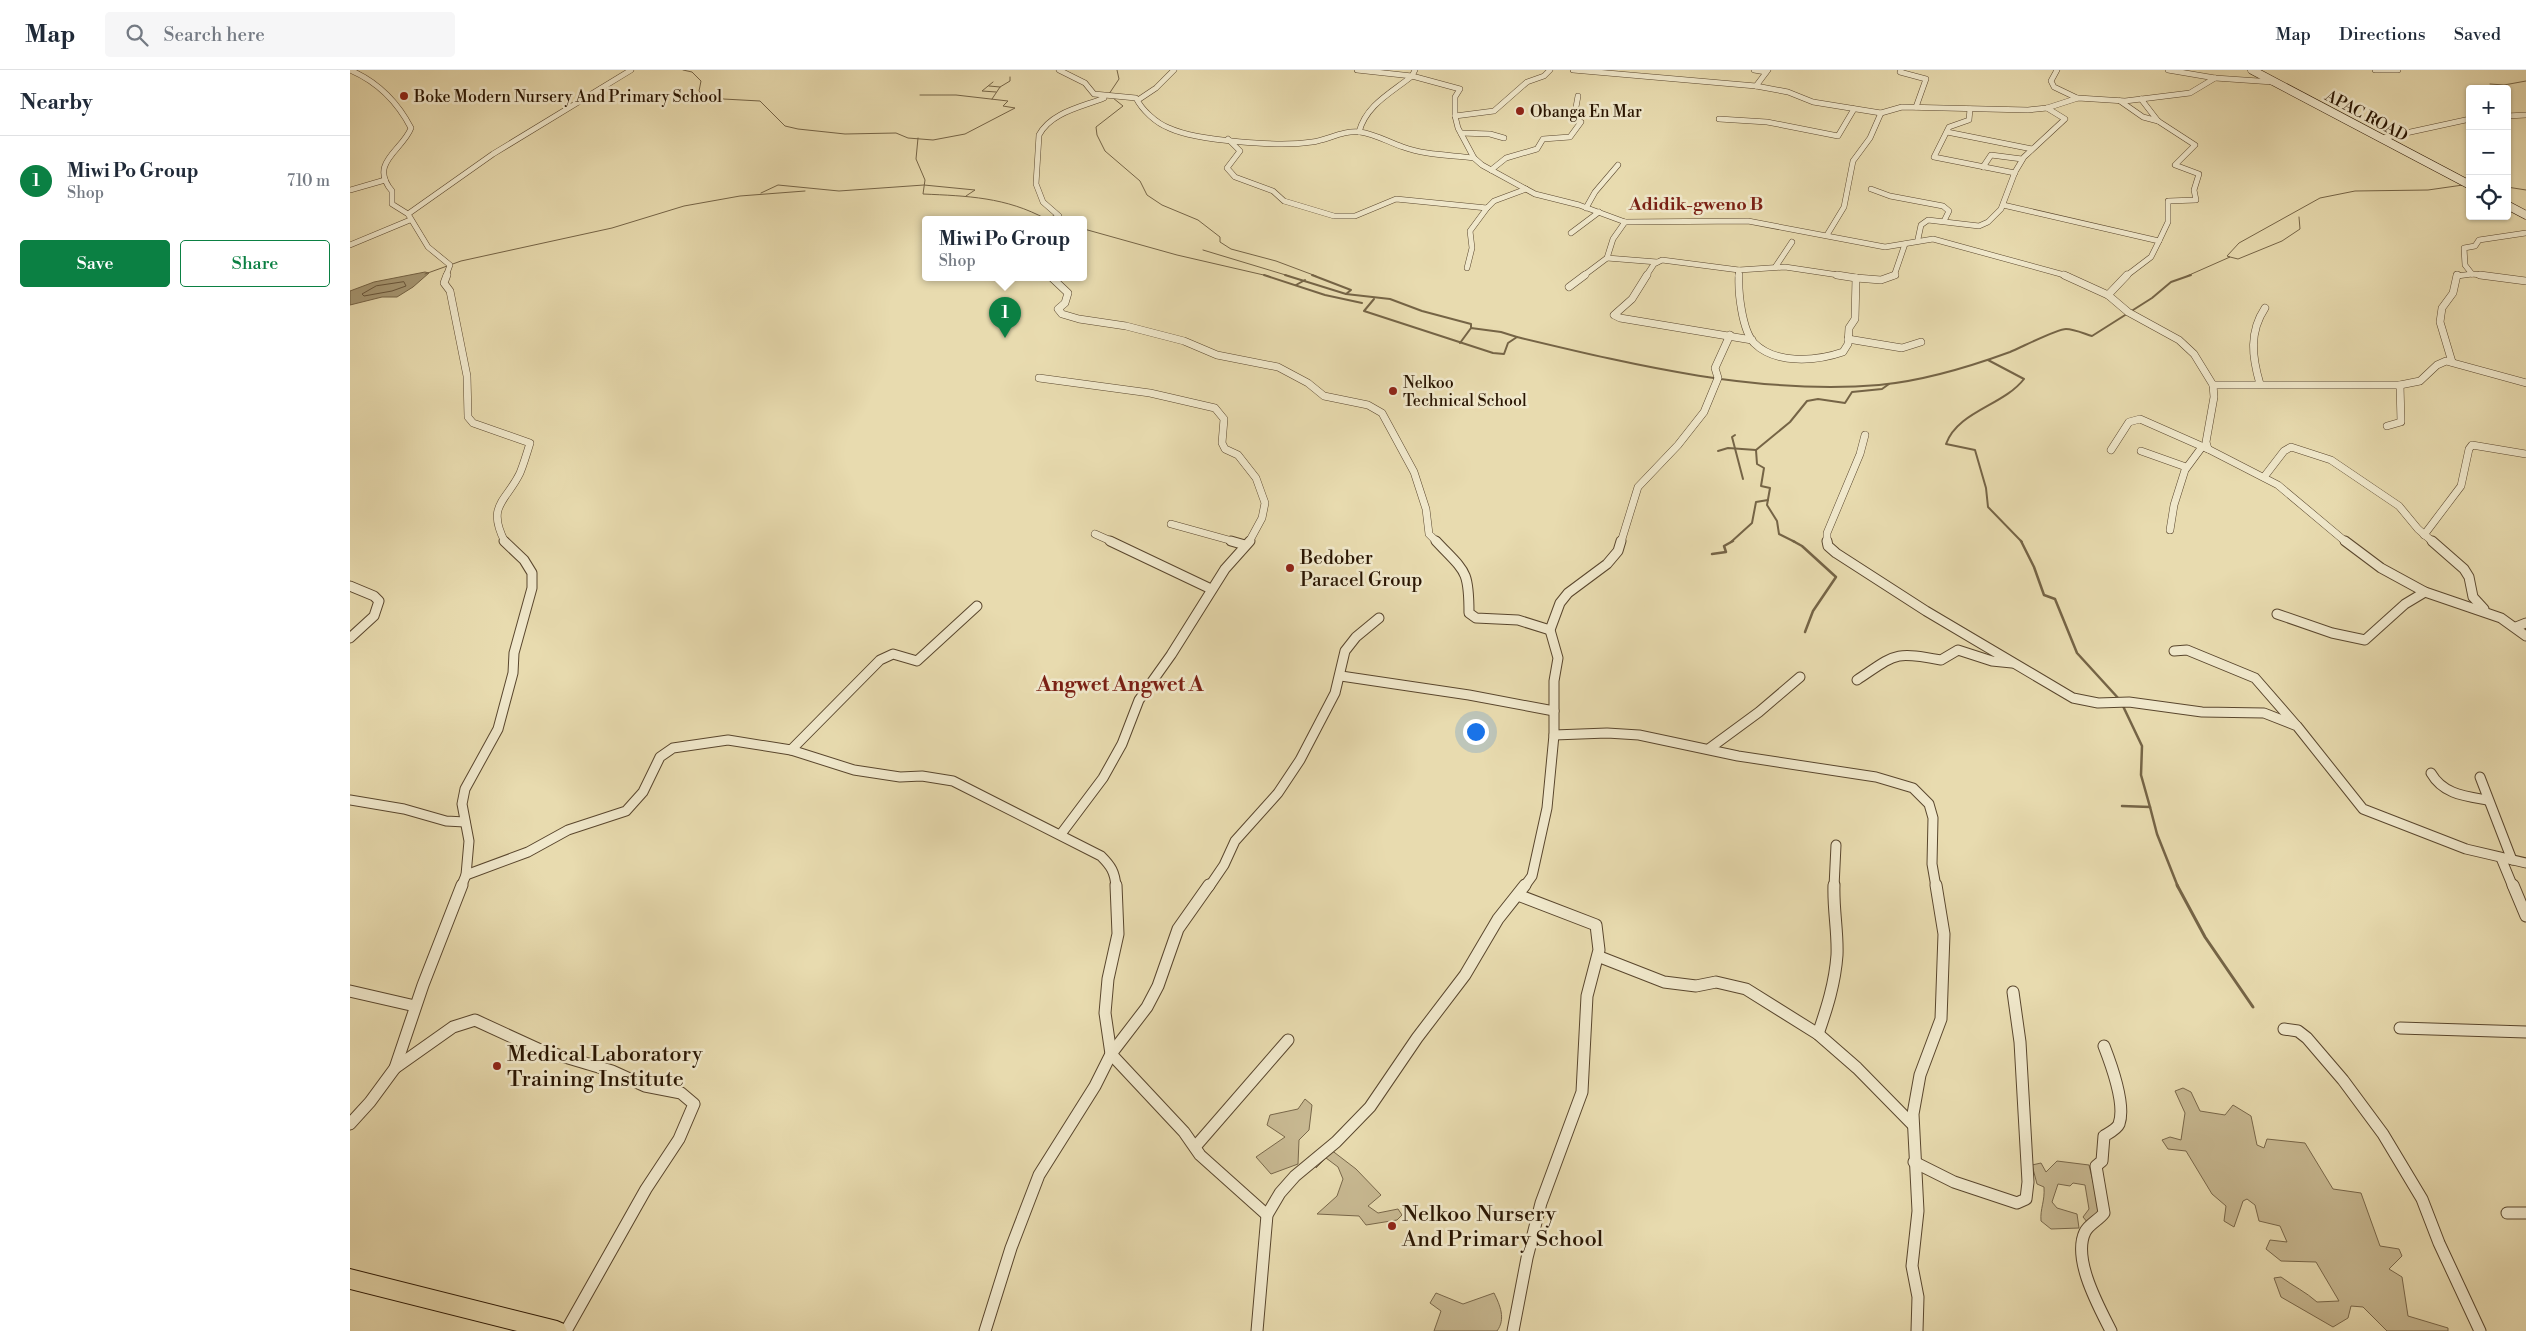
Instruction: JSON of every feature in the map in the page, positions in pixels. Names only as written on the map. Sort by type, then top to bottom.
[{"type":"main road","name":"APAC ROAD","points":[[2252,70],[2466,183]]},
{"type":"main road","points":[[2511,207],[2526,215]]},
{"type":"main road","points":[[350,1279],[557,1331]]},
{"type":"street","points":[[350,245],[380,234],[409,217],[465,171],[586,98],[613,78],[630,70]]},
{"type":"street","points":[[1059,70],[1084,83],[1088,92],[1104,98]]},
{"type":"street","points":[[1138,100],[1156,88],[1174,70]]},
{"type":"street","points":[[1357,70],[1413,73],[1460,89],[1455,97],[1455,116],[1461,133],[1474,158]]},
{"type":"street","points":[[1455,116],[1494,111],[1528,82],[1544,76],[1550,70]]},
{"type":"street","points":[[1573,70],[1756,86],[1788,92],[1808,101],[1882,113],[1900,107],[1970,109],[2047,108],[2078,98]]},
{"type":"street","points":[[1754,70],[1767,71]]},
{"type":"street","points":[[1901,70],[1900,72],[1926,80],[1916,107]]},
{"type":"street","points":[[2057,70],[2051,81],[2054,87],[2078,98],[2119,101],[2190,93],[2215,78]]},
{"type":"street","points":[[2168,70],[2215,78],[2273,82]]},
{"type":"street","points":[[2375,70],[2398,70]]},
{"type":"street","points":[[351,71],[374,80],[385,90],[401,110],[411,128],[408,136],[387,160],[384,167],[385,180],[392,190],[392,204],[409,217],[428,247],[450,265],[444,283],[450,291],[458,345],[467,376],[468,417],[473,423],[530,443],[520,473],[498,506],[497,517],[500,533],[505,543],[524,560],[532,573],[532,588],[514,653],[514,673],[498,729],[465,789],[462,804],[469,841],[466,875],[415,1006],[395,1068]]},
{"type":"street","points":[[1756,86],[1767,71]]},
{"type":"street","points":[[1359,132],[1362,122],[1376,102],[1413,73]]},
{"type":"street","points":[[1059,216],[1043,202],[1042,195],[1036,185],[1040,133],[1048,124],[1062,116],[1104,98],[1126,94],[1138,100],[1141,108],[1169,128],[1200,137],[1292,144],[1312,142],[1341,134],[1359,132],[1379,137],[1404,148],[1474,158],[1491,170],[1541,196],[1599,212],[1625,222],[1748,221],[1880,246],[1905,244],[1918,239],[1940,241],[2066,276],[2108,296],[2128,312],[2179,340],[2194,354],[2213,385],[2214,397],[2205,448],[2186,467],[2174,505],[2170,530]]},
{"type":"street","points":[[1491,170],[1506,158],[1537,149],[1543,139],[1570,137],[1581,122],[1574,118],[1578,96]]},
{"type":"street","points":[[2108,296],[2128,273],[2151,257],[2168,222],[2168,201],[2195,201],[2194,190],[2199,174],[2175,165],[2194,144],[2158,121],[2152,114],[2151,109],[2141,99]]},
{"type":"street","points":[[2119,101],[2143,117],[2158,121]]},
{"type":"street","points":[[1918,239],[1919,228],[1924,222],[1944,221],[1973,226],[1984,224],[2003,205],[2022,159],[2049,133],[2059,127],[2065,119],[2047,108]]},
{"type":"street","points":[[1719,118],[1767,122],[1838,136],[1854,109]]},
{"type":"street","points":[[1970,109],[1969,120],[1952,125],[1934,157],[2015,173]]},
{"type":"street","points":[[1827,235],[1844,208],[1853,161],[1867,143],[1882,113]]},
{"type":"street","points":[[2511,116],[2526,115]]},
{"type":"street","points":[[2383,138],[2466,120]]},
{"type":"street","points":[[1947,132],[2032,149]]},
{"type":"street","points":[[1461,133],[1486,134],[1504,138]]},
{"type":"street","points":[[1228,139],[1240,151],[1227,168],[1232,174],[1272,190],[1281,200],[1331,216],[1361,215],[1387,200],[1396,199],[1488,208]]},
{"type":"street","points":[[1984,167],[1991,154],[2022,159]]},
{"type":"street","points":[[1586,208],[1595,192],[1618,165]]},
{"type":"street","points":[[350,190],[385,180]]},
{"type":"street","points":[[1467,268],[1472,248],[1470,231],[1494,201],[1526,189]]},
{"type":"street","points":[[1871,189],[1890,196],[1943,206],[1949,209],[1944,221]]},
{"type":"street","points":[[2003,205],[2159,241]]},
{"type":"street","points":[[1571,233],[1599,212]]},
{"type":"street","points":[[1569,287],[1607,258],[1613,239],[1625,222]]},
{"type":"street","points":[[371,228],[380,234]]},
{"type":"street","points":[[2472,274],[2465,265],[2464,248],[2475,246],[2479,240],[2526,233]]},
{"type":"street","points":[[1776,266],[1792,242]]},
{"type":"street","points":[[1607,258],[1657,262],[1668,261],[1739,270],[1776,266],[1881,280],[1894,277],[1905,244]]},
{"type":"street","points":[[1657,262],[1636,296],[1616,312],[1615,316],[1730,335],[1752,340],[1761,348],[1773,353],[1811,359],[1842,352],[1848,339],[1849,328],[1855,319],[1856,278]]},
{"type":"street","points":[[1739,270],[1738,289],[1752,340]]},
{"type":"street","points":[[2452,362],[2440,322],[2440,315],[2451,298],[2457,275],[2472,274],[2526,281]]},
{"type":"street","points":[[1055,281],[1068,293],[1065,303],[1058,310],[1062,314],[1079,319],[1126,326],[1184,342],[1217,355],[1278,367],[1308,383],[1324,396],[1360,402],[1374,408],[1386,418],[1414,472],[1426,508],[1429,534],[1465,572],[1469,585],[1469,613],[1476,618],[1518,620],[1550,630]]},
{"type":"street","points":[[2260,384],[2254,364],[2253,336],[2255,324],[2266,308]]},
{"type":"street","points":[[1257,1331],[1267,1215],[1280,1193],[1295,1176],[1336,1142],[1381,1093],[1417,1038],[1465,975],[1498,919],[1518,895],[1536,867],[1547,808],[1554,735],[1554,681],[1558,658],[1550,630],[1560,603],[1568,593],[1607,564],[1618,551],[1638,487],[1678,445],[1704,412],[1718,378],[1715,368],[1730,335]]},
{"type":"street","points":[[1848,339],[1902,348],[1921,342]]},
{"type":"street","points":[[2213,385],[2400,385],[2420,381],[2438,365],[2446,361],[2526,383]]},
{"type":"street","points":[[1040,378],[1150,393],[1204,405],[1219,411],[1222,414],[1224,426],[1222,443],[1225,448],[1238,455],[1256,478],[1265,503],[1262,518],[1245,545],[1224,569],[1171,655],[1140,700],[1122,744],[1103,778],[1061,834]]},
{"type":"street","points":[[2386,426],[2401,422],[2400,385]]},
{"type":"street","points":[[2111,450],[2129,422],[2134,420],[2151,423],[2278,485],[2328,529],[2368,560],[2425,592],[2488,612],[2516,627],[2526,636]]},
{"type":"street","points":[[1865,435],[1860,454],[1827,533],[1828,546],[1926,611],[2056,689],[2079,700],[2098,704],[2138,703],[2202,712],[2264,713],[2297,726]]},
{"type":"street","points":[[2424,535],[2461,486],[2469,449],[2472,445],[2526,454]]},
{"type":"street","points":[[2264,477],[2288,448],[2296,447],[2317,454],[2346,468],[2399,506],[2424,535],[2464,569],[2469,577],[2473,597],[2488,612]]},
{"type":"street","points":[[2141,451],[2186,467]]},
{"type":"street","points":[[1171,524],[1245,545]]},
{"type":"street","points":[[1095,534],[1211,589]]},
{"type":"street","points":[[350,586],[374,596],[379,601],[374,616],[350,638]]},
{"type":"street","points":[[2277,614],[2332,633],[2365,640],[2406,604],[2425,592]]},
{"type":"street","points":[[791,750],[880,660],[893,654],[917,661],[977,606]]},
{"type":"street","points":[[985,1331],[1014,1240],[1039,1175],[1112,1054],[1147,1007],[1158,986],[1178,929],[1224,865],[1235,841],[1278,793],[1300,760],[1323,718],[1341,676],[1345,652],[1356,637],[1378,618]]},
{"type":"street","points":[[2516,627],[2526,623]]},
{"type":"street","points":[[1857,680],[1890,658],[1901,654],[1940,660],[1958,650],[1999,663],[2015,664]]},
{"type":"street","points":[[2174,651],[2187,650],[2255,678],[2297,726],[2362,810],[2443,842],[2526,863]]},
{"type":"street","points":[[1341,676],[1469,695],[1554,711]]},
{"type":"street","points":[[1710,748],[1759,712],[1800,677]]},
{"type":"street","points":[[1554,735],[1619,733],[1710,748],[1738,756],[1895,781],[1916,790],[1929,804],[1933,818],[1932,864],[1944,934],[1943,995],[1941,1019],[1924,1064],[1917,1090],[1914,1125],[1914,1162],[1918,1211],[1912,1266],[1918,1297],[1916,1331]]},
{"type":"street","points":[[466,875],[528,852],[568,830],[626,811],[642,792],[660,757],[673,748],[728,740],[751,742],[791,750],[854,770],[900,777],[922,776],[953,781],[1061,834],[1101,856],[1111,866],[1115,875],[1118,934],[1108,979],[1105,1013],[1112,1054],[1184,1132],[1220,1175],[1267,1215]]},
{"type":"street","points":[[2432,773],[2435,782],[2445,790],[2487,800]]},
{"type":"street","points":[[2480,776],[2487,800],[2512,860]]},
{"type":"street","points":[[350,800],[404,809],[446,821],[465,822]]},
{"type":"street","points":[[1818,1034],[1831,998],[1837,954],[1833,908],[1836,845]]},
{"type":"street","points":[[2501,858],[2526,916]]},
{"type":"street","points":[[1513,1331],[1529,1246],[1539,1210],[1578,1108],[1582,1092],[1590,984],[1600,957],[1601,946],[1596,926],[1518,895]]},
{"type":"street","points":[[1600,957],[1664,982],[1696,986],[1716,982],[1746,989],[1818,1034],[1857,1068],[1914,1125]]},
{"type":"street","points":[[350,991],[415,1006]]},
{"type":"street","points":[[1914,1162],[1954,1182],[2018,1203],[2026,1199],[2022,1058],[2013,992]]},
{"type":"street","points":[[350,1124],[370,1102],[395,1068],[427,1043],[453,1027],[476,1020],[515,1040],[538,1049],[612,1071],[645,1086],[681,1093],[690,1098],[694,1104],[680,1139],[646,1189],[566,1331]]},
{"type":"street","points":[[2400,1028],[2526,1032]]},
{"type":"street","points":[[2284,1029],[2294,1030],[2306,1036],[2343,1080],[2383,1134],[2422,1199],[2438,1243],[2480,1331]]},
{"type":"street","points":[[1195,1147],[1288,1040]]},
{"type":"street","points":[[2104,1046],[2118,1101],[2120,1121],[2117,1127],[2104,1136],[2102,1161],[2096,1166],[2104,1213],[2085,1231],[2082,1244],[2085,1272],[2111,1331]]},
{"type":"street","points":[[2507,1213],[2526,1212]]},
{"type":"shaded area","points":[[2183,1088],[2191,1092],[2200,1111],[2225,1115],[2233,1105],[2251,1116],[2257,1145],[2264,1148],[2267,1139],[2305,1143],[2333,1189],[2361,1193],[2380,1246],[2399,1249],[2402,1256],[2389,1269],[2402,1277],[2408,1316],[2448,1328],[2448,1331],[2387,1331],[2363,1307],[2351,1306],[2348,1318],[2333,1327],[2281,1297],[2274,1278],[2281,1277],[2317,1302],[2339,1301],[2316,1262],[2281,1261],[2266,1249],[2270,1240],[2287,1242],[2280,1226],[2259,1221],[2255,1205],[2247,1199],[2243,1201],[2234,1227],[2224,1221],[2226,1206],[2212,1194],[2186,1151],[2168,1149],[2162,1140],[2170,1137],[2181,1140],[2185,1113],[2175,1091]]},
{"type":"shaded area","points":[[1305,1099],[1312,1105],[1309,1130],[1299,1140],[1298,1164],[1271,1174],[1256,1157],[1285,1137],[1267,1125],[1270,1115],[1298,1109]]},
{"type":"shaded area","points":[[1326,1146],[1356,1169],[1381,1195],[1368,1206],[1378,1213],[1398,1209],[1402,1215],[1397,1220],[1366,1225],[1359,1216],[1317,1214],[1337,1196],[1343,1179],[1338,1167],[1326,1158],[1316,1168],[1317,1152]]},
{"type":"shaded area","points":[[2057,1161],[2089,1165],[2101,1214],[2088,1223],[2083,1217],[2089,1209],[2085,1185],[2073,1183],[2070,1186],[2058,1184],[2052,1202],[2057,1208],[2077,1214],[2079,1228],[2051,1229],[2041,1221],[2044,1187],[2037,1184],[2032,1165],[2041,1163],[2046,1172]]},
{"type":"shaded area","points":[[1436,1293],[1463,1304],[1494,1293],[1502,1317],[1500,1326],[1497,1331],[1434,1331],[1441,1311],[1430,1303]]},
{"type":"water","points":[[425,272],[429,273],[413,287],[397,297],[382,297],[350,305],[350,291],[374,282]]},
{"type":"waterway","points":[[683,70],[692,72],[701,81],[699,91],[705,98],[760,101],[785,126],[845,134],[896,133],[908,138],[918,139]]},
{"type":"waterway","points":[[1109,94],[1119,79],[1117,70]]},
{"type":"waterway","points":[[1000,87],[1010,81],[1010,77]]},
{"type":"waterway","points":[[2490,84],[2504,85],[2526,81]]},
{"type":"waterway","points":[[993,82],[982,91],[996,92]]},
{"type":"waterway","points":[[989,86],[1000,87]]},
{"type":"waterway","points":[[992,99],[1000,87]]},
{"type":"waterway","points":[[918,139],[933,140],[965,134],[1015,108],[1003,106],[1008,101],[956,95],[920,95]]},
{"type":"waterway","points":[[1113,98],[1123,106],[1096,127],[1097,135],[1105,151],[1140,181],[1147,195],[1162,205],[1198,220],[1220,237],[1220,242],[1231,249],[1276,261],[1316,276]]},
{"type":"waterway","points":[[918,139],[916,159],[925,180],[924,185]]},
{"type":"waterway","points":[[761,193],[778,185],[839,191],[924,185]]},
{"type":"waterway","points":[[924,185],[975,190],[966,196]]},
{"type":"waterway","points":[[924,185],[923,194],[986,199],[1016,206],[1040,216]]},
{"type":"waterway","points":[[2230,257],[2227,256],[2239,243],[2320,198],[2355,191],[2428,190],[2463,185]]},
{"type":"waterway","points":[[2511,188],[2526,190]]},
{"type":"waterway","points":[[425,274],[461,261],[612,228],[684,206],[740,196],[805,191]]},
{"type":"waterway","points":[[2230,257],[2238,259],[2282,241],[2300,229],[2299,217]]},
{"type":"waterway","points":[[1087,230],[1177,255],[1265,275]]},
{"type":"waterway","points":[[1203,250],[1289,276]]},
{"type":"waterway","points":[[2187,276],[2230,257]]},
{"type":"waterway","points":[[1265,275],[1325,295],[1362,303]]},
{"type":"waterway","points":[[1285,275],[1304,281]]},
{"type":"waterway","points":[[1312,275],[1351,290],[1346,294]]},
{"type":"waterway","points":[[1517,337],[1606,358],[1742,382],[1787,386],[1879,385],[1946,373],[2010,352],[2047,335],[2066,329],[2092,336],[2152,298],[2171,282],[2191,275]]},
{"type":"waterway","points":[[1296,285],[1304,281]]},
{"type":"waterway","points":[[1304,281],[1346,294]]},
{"type":"waterway","points":[[1346,294],[1390,299],[1422,311],[1471,324],[1471,328]]},
{"type":"waterway","points":[[1374,299],[1364,311],[1460,342]]},
{"type":"waterway","points":[[1460,342],[1471,328]]},
{"type":"waterway","points":[[1471,328],[1501,332],[1517,337]]},
{"type":"waterway","points":[[1460,342],[1493,353],[1504,354],[1508,343],[1517,337]]},
{"type":"waterway","points":[[1988,360],[2024,379],[2005,396],[1970,416],[1960,424],[1946,444],[1975,450],[1986,488],[1988,507],[2022,542]]},
{"type":"waterway","points":[[1756,450],[1790,422],[1807,401],[1818,399],[1845,403],[1852,392],[1882,389],[1889,384]]},
{"type":"waterway","points":[[1735,435],[1732,437],[1735,449]]},
{"type":"waterway","points":[[1718,451],[1728,448],[1735,449]]},
{"type":"waterway","points":[[1735,449],[1756,450]]},
{"type":"waterway","points":[[1735,449],[1743,479]]},
{"type":"waterway","points":[[1756,450],[1757,464],[1764,468],[1761,486],[1770,488],[1768,500]]},
{"type":"waterway","points":[[1731,542],[1752,523],[1756,502],[1768,500]]},
{"type":"waterway","points":[[1768,500],[1767,505],[1777,521],[1779,534],[1793,541]]},
{"type":"waterway","points":[[1712,554],[1726,552],[1724,546],[1733,541]]},
{"type":"waterway","points":[[1793,541],[1802,546],[1836,577],[1813,611],[1805,632]]},
{"type":"waterway","points":[[2021,541],[2034,567],[2044,595],[2055,599],[2077,653],[2119,699]]},
{"type":"waterway","points":[[2122,704],[2142,746],[2141,775],[2150,807]]},
{"type":"waterway","points":[[2122,806],[2150,807]]},
{"type":"waterway","points":[[2150,807],[2157,834],[2178,886]]},
{"type":"waterway","points":[[2178,886],[2205,937],[2253,1007]]},
{"type":"place","name":"Boke Modern Nursery And Primary School","points":[[404,96]]},
{"type":"place","name":"Obanga En Mar","points":[[1520,111]]},
{"type":"place","name":"Miwi Po Group","points":[[1005,338]]},
{"type":"place","name":"Nelkoo Technical School","points":[[1393,391]]},
{"type":"place","name":"Bedober Paracel Group","points":[[1290,568]]},
{"type":"place","name":"Medical Laboratory Training Institute","points":[[497,1066]]},
{"type":"place","name":"Nelkoo Nursery And Primary School","points":[[1392,1226]]},
{"type":"district","name":"Adidik-gweno B","points":[[1696,204]]},
{"type":"district","name":"Angwet Angwet A","points":[[1120,684]]}]
